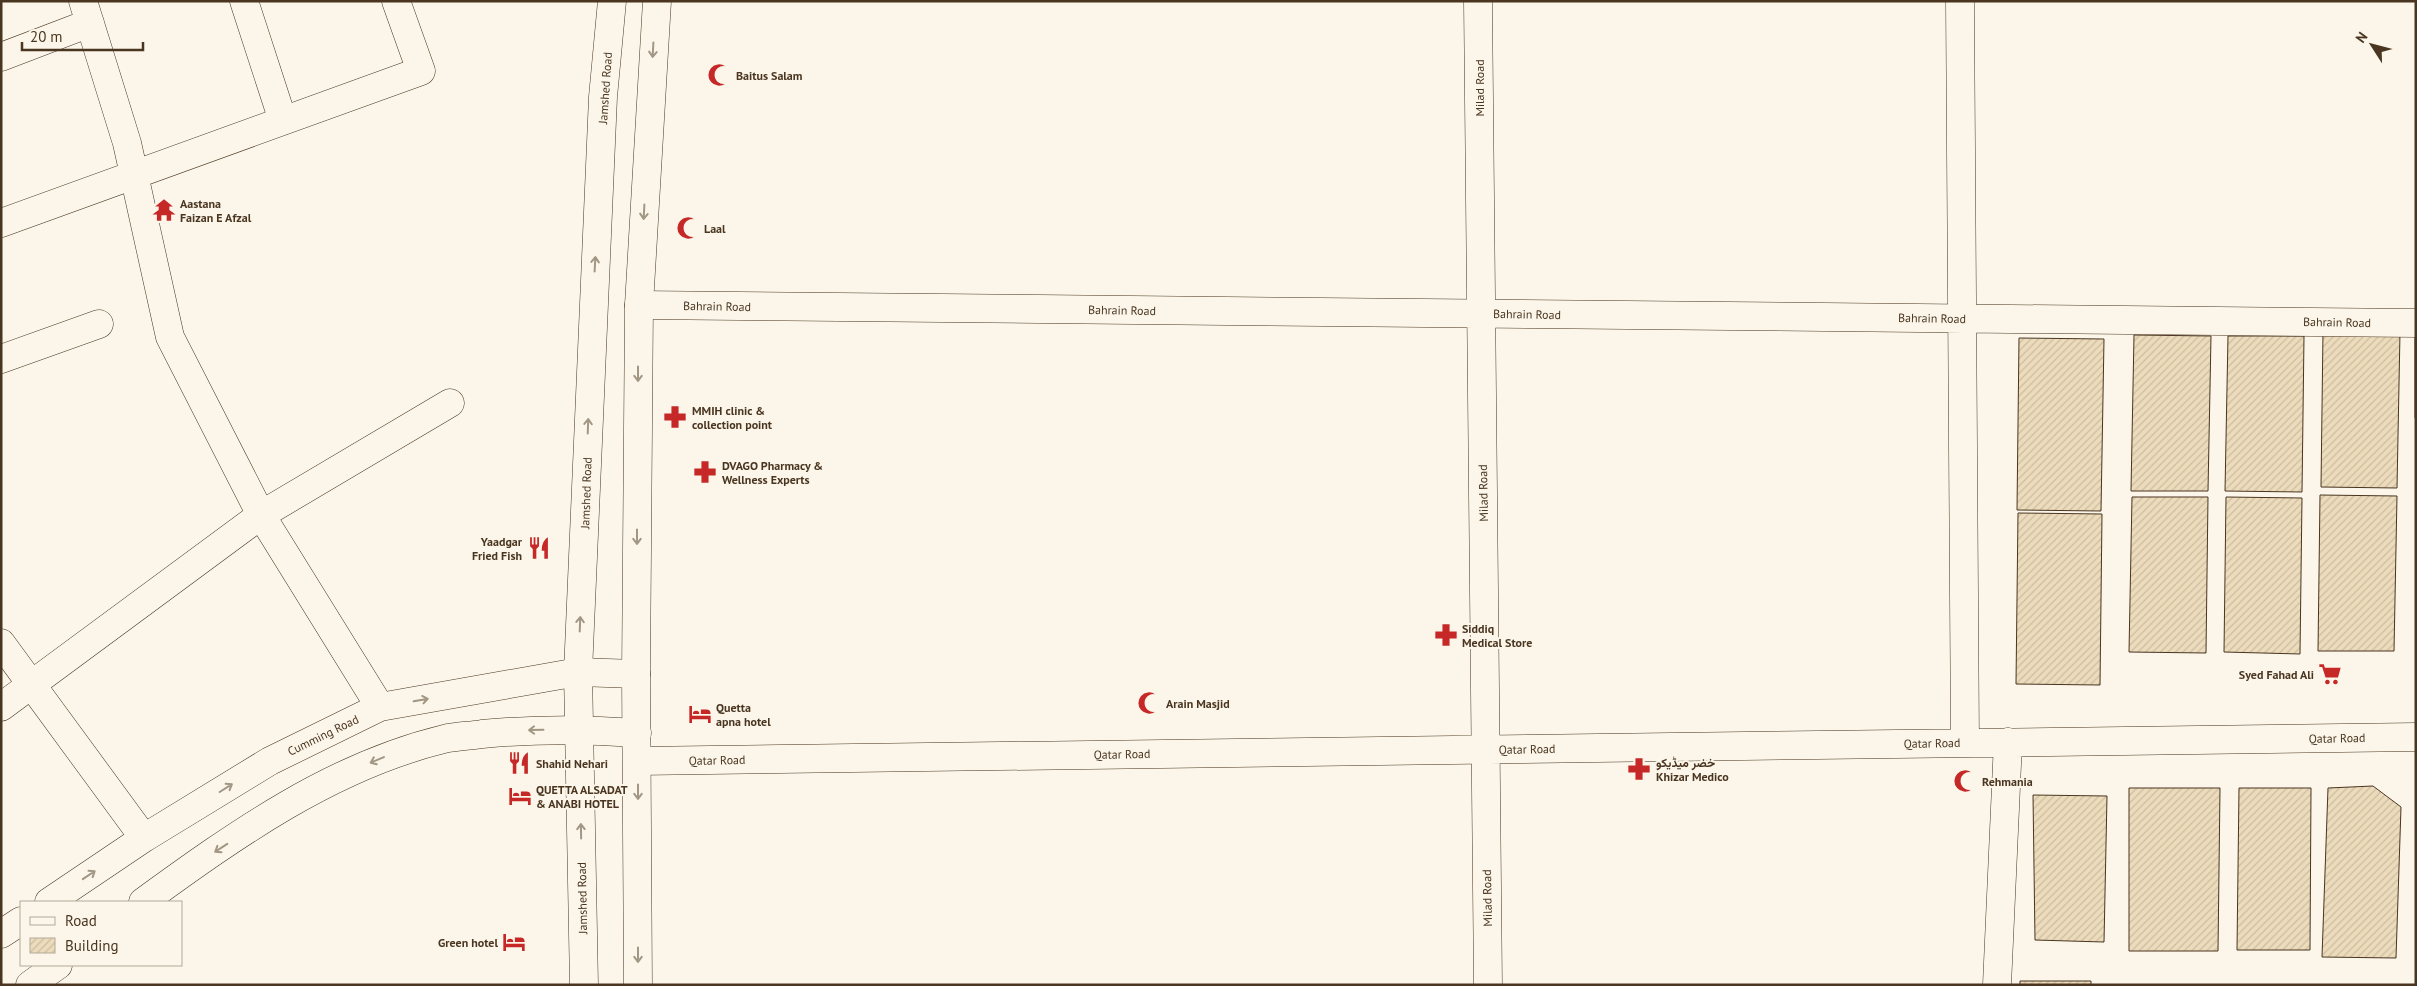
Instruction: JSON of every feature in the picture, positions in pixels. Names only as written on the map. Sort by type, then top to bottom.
[{"type":"street","points":[[244,1],[283,120]]},
{"type":"street","points":[[1,223],[421,71],[396,1]]},
{"type":"street","name":"Jamshed Road","points":[[584,985],[578,672],[603,107],[612,1]]},
{"type":"street","name":"Milad Road","points":[[1478,1],[1488,985]]},
{"type":"street","points":[[1960,1],[1966,743]]},
{"type":"street","points":[[638,985],[636,674],[639,305],[662,3]]},
{"type":"street","points":[[1,57],[87,12],[127,143],[170,337],[261,515],[380,707]]},
{"type":"street","name":"Bahrain Road","points":[[639,305],[2416,323]]},
{"type":"street","points":[[1,359],[99,324]]},
{"type":"street","points":[[1,707],[261,515],[450,402]]},
{"type":"street","points":[[1,642],[144,838]]},
{"type":"street","name":"Cumming Road","points":[[50,901],[144,838],[270,761],[380,707],[578,672],[636,674]]},
{"type":"street","points":[[144,901],[185,871],[318,787],[382,757],[446,738],[517,730],[580,729],[637,733]]},
{"type":"street","name":"Qatar Road","points":[[638,761],[2416,737]]},
{"type":"street","points":[[1996,985],[2008,742]]},
{"type":"street","points":[[1,934],[20,921]]},
{"type":"street","points":[[30,985],[57,966]]},
{"type":"building","points":[[2323,331],[2400,332],[2397,488],[2321,487]]},
{"type":"building","points":[[2416,333],[2416,418],[2415,418]]},
{"type":"building","points":[[2134,335],[2211,336],[2208,491],[2131,491]]},
{"type":"building","points":[[2228,336],[2304,336],[2302,492],[2225,491]]},
{"type":"building","points":[[2019,338],[2104,339],[2101,511],[2017,510]]},
{"type":"building","points":[[2320,495],[2397,496],[2394,651],[2318,651]]},
{"type":"building","points":[[2132,497],[2208,497],[2206,653],[2129,652]]},
{"type":"building","points":[[2226,497],[2302,498],[2300,654],[2224,652]]},
{"type":"building","points":[[2018,513],[2102,514],[2100,685],[2016,684]]},
{"type":"building","points":[[2373,786],[2401,807],[2396,958],[2322,957],[2328,788]]},
{"type":"building","points":[[2129,788],[2220,788],[2218,951],[2129,951]]},
{"type":"building","points":[[2239,788],[2311,788],[2310,950],[2237,950]]},
{"type":"building","points":[[2033,795],[2107,796],[2104,942],[2035,940]]},
{"type":"building","points":[[2020,981],[2091,981],[2091,985],[2020,985]]},
{"type":"place","name":"Baitus Salam","points":[[719,75]]},
{"type":"place","name":"Aastana Faizan E Afzal","points":[[164,210]]},
{"type":"place","name":"Laal","points":[[688,228]]},
{"type":"place","name":"MMIH clinic & collection point","points":[[675,417]]},
{"type":"place","name":"DVAGO Pharmacy & Wellness Experts","points":[[705,472]]},
{"type":"place","name":"Yaadgar Fried Fish","points":[[539,548]]},
{"type":"place","name":"Siddiq Medical Store","points":[[1446,635]]},
{"type":"place","name":"Syed Fahad Ali","points":[[2330,674]]},
{"type":"place","name":"Arain Masjid","points":[[1149,703]]},
{"type":"place","name":"Quetta apna hotel","points":[[700,714]]},
{"type":"place","name":"Shahid Nehari","points":[[519,763]]},
{"type":"place","name":"خضر میڈیکو Khizar Medico","points":[[1639,769]]},
{"type":"place","name":"Rehmania","points":[[1965,781]]},
{"type":"place","name":"QUETTA ALSADAT & ANABI HOTEL","points":[[520,796]]},
{"type":"place","name":"Green hotel","points":[[514,942]]}]
